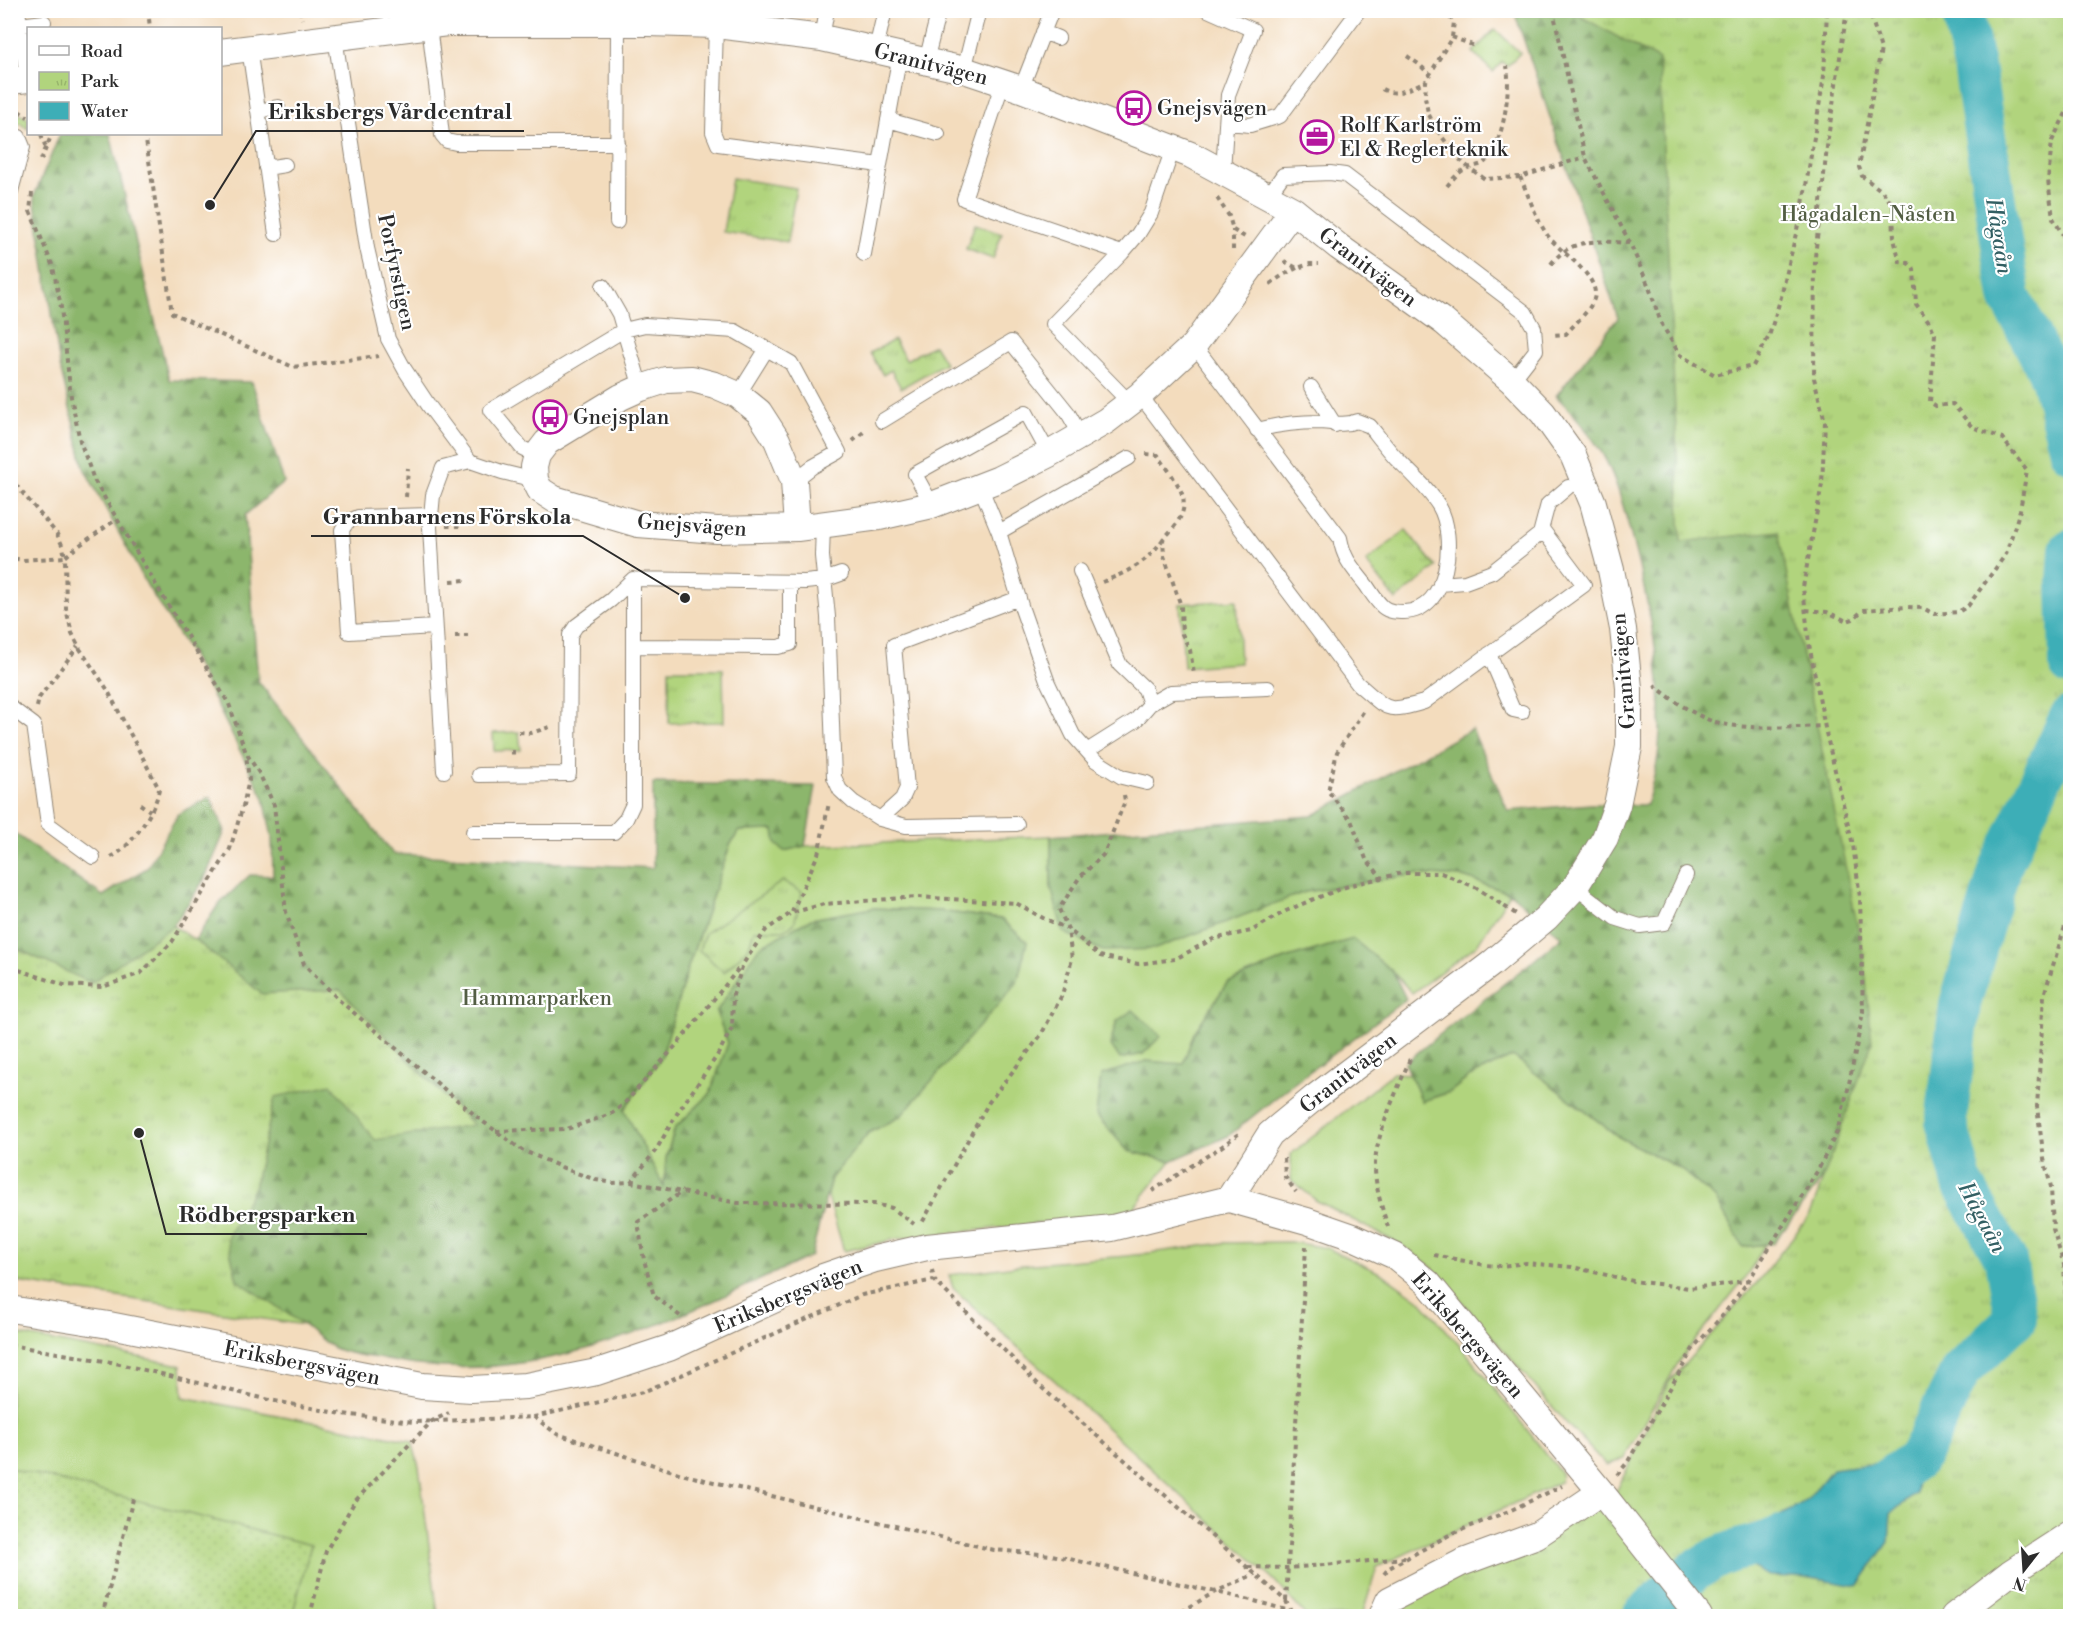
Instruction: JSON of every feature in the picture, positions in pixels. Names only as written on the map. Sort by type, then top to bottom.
[{"type":"street","name":"Granitvägen","points":[[222,52],[491,16],[589,16],[618,22],[649,16],[730,21],[822,38],[964,70],[1173,148],[1223,171],[1293,210],[1339,247],[1444,322],[1512,381],[1544,413],[1573,455],[1593,503],[1611,570],[1623,629],[1629,688],[1629,747],[1617,805],[1605,838],[1575,887],[1546,918],[1491,964],[1270,1134],[1229,1199]]},
{"type":"street","name":"Gnejsvägen","points":[[536,467],[540,490],[554,499],[638,524],[717,530],[797,528],[879,518],[932,505],[1050,454],[1106,421],[1135,399],[1194,345],[1293,210]]},
{"type":"street","points":[[536,467],[547,442],[621,397],[666,380],[692,379],[738,394],[759,412],[777,440],[794,481],[797,528]]},
{"type":"street","name":"Eriksbergsvägen","points":[[10,1309],[109,1325],[422,1386],[472,1389],[526,1386],[597,1372],[669,1348],[823,1277],[875,1259],[925,1234],[1112,1227],[1229,1199],[1307,1221],[1353,1237],[1395,1256],[1428,1282],[1601,1492],[1695,1611]]},
{"type":"street","points":[[1382,1617],[1389,1600],[1461,1563],[1537,1535],[1601,1492]]},
{"type":"street","points":[[1954,1617],[2010,1573],[2070,1534]]},
{"type":"lane","points":[[18,10],[22,80]]},
{"type":"lane","points":[[822,38],[826,10]]},
{"type":"lane","points":[[864,254],[888,120],[888,52],[885,10]]},
{"type":"lane","points":[[926,61],[939,10]]},
{"type":"lane","points":[[1052,10],[1043,32],[1012,86],[964,200],[1122,253]]},
{"type":"lane","points":[[1208,10],[1252,30],[1223,114],[1223,171]]},
{"type":"lane","points":[[1223,114],[1250,125],[1280,116],[1359,10]]},
{"type":"lane","points":[[964,70],[974,12]]},
{"type":"lane","points":[[730,21],[713,132],[718,144],[880,165]]},
{"type":"lane","points":[[20,25],[44,22]]},
{"type":"lane","points":[[617,222],[618,22]]},
{"type":"lane","points":[[429,25],[442,135],[447,141],[456,143],[618,143]]},
{"type":"lane","points":[[1043,32],[1058,38]]},
{"type":"lane","name":"Porfyrstigen","points":[[335,37],[367,248],[388,339],[429,406],[470,461]]},
{"type":"lane","points":[[249,48],[276,234]]},
{"type":"lane","points":[[258,111],[278,107]]},
{"type":"lane","points":[[888,120],[938,134]]},
{"type":"lane","points":[[10,136],[19,137],[23,147],[10,195]]},
{"type":"lane","points":[[1173,148],[1151,213],[1138,234],[1053,324],[1135,399],[1358,684],[1387,708],[1399,710],[1424,702],[1584,585],[1542,528]]},
{"type":"lane","points":[[266,168],[285,165]]},
{"type":"lane","points":[[1268,196],[1283,175],[1330,173],[1345,175],[1525,312],[1534,328],[1536,350],[1512,381]]},
{"type":"lane","points":[[603,286],[619,314],[641,388]]},
{"type":"lane","points":[[444,771],[430,527],[433,495],[443,468],[470,461],[502,472],[536,467],[491,410],[624,330],[645,325],[735,331],[791,363],[839,452],[812,467],[794,481]]},
{"type":"lane","points":[[882,421],[1011,342],[1068,413],[1081,436]]},
{"type":"lane","points":[[1194,345],[1257,430],[1340,538],[1343,555],[1383,607],[1394,612],[1411,612],[1426,603],[1443,576],[1449,539],[1447,525],[1439,506],[1370,426],[1357,421],[1345,425],[1319,422],[1257,430]]},
{"type":"lane","points":[[738,394],[763,355],[765,348]]},
{"type":"lane","points":[[1311,387],[1335,425]]},
{"type":"lane","points":[[932,505],[915,474],[1026,412],[1050,454]]},
{"type":"lane","points":[[999,532],[1129,458]]},
{"type":"lane","points":[[980,486],[999,532],[1048,683],[1073,735],[1095,760],[1122,777],[1147,783]]},
{"type":"lane","points":[[1440,584],[1465,582],[1491,572],[1540,534],[1548,504],[1568,487]]},
{"type":"lane","points":[[431,515],[358,517],[348,522],[342,530],[349,632],[435,627]]},
{"type":"lane","points":[[823,525],[822,556],[828,617],[834,777],[840,790],[853,802],[880,819],[906,826],[1017,824]]},
{"type":"lane","points":[[1080,571],[1120,665],[1145,688],[1150,704]]},
{"type":"lane","points":[[479,775],[569,774],[570,635],[576,626],[611,600],[633,579],[790,582],[824,579],[842,574]]},
{"type":"lane","points":[[473,832],[614,832],[626,819],[633,804],[633,579]]},
{"type":"lane","points":[[633,646],[778,646],[790,644],[790,582]]},
{"type":"lane","points":[[880,819],[902,799],[907,788],[894,645],[1019,598]]},
{"type":"lane","points":[[1489,654],[1513,710],[1522,712]]},
{"type":"lane","points":[[1087,750],[1136,720],[1150,704],[1171,692],[1268,688]]},
{"type":"lane","points":[[10,707],[34,725],[48,824],[93,857]]},
{"type":"lane","points":[[1575,887],[1615,918],[1640,926],[1664,923],[1686,874]]},
{"type":"path","points":[[147,10],[150,27]]},
{"type":"path","points":[[1443,10],[1454,22],[1452,37],[1426,81],[1425,98],[1428,113],[1437,130],[1457,157],[1485,179],[1520,177],[1585,157]]},
{"type":"path","points":[[1553,10],[1585,157],[1630,243],[1649,287],[1661,323],[1680,355],[1714,375],[1753,366],[1769,336],[1803,204],[1824,76],[1827,10]]},
{"type":"path","points":[[1383,1575],[1389,1568],[1451,1534],[1568,1484],[1601,1492],[1627,1463],[1694,1347],[1724,1314],[1749,1280],[1818,1170],[1838,1132],[1863,1012],[1859,886],[1853,844],[1825,726],[1809,644],[1803,587],[1822,484],[1825,422],[1814,378],[1815,257],[1828,138],[1847,10]]},
{"type":"path","points":[[1806,610],[1827,612],[1847,621],[1863,610],[1907,607],[1923,608],[1934,614],[1958,612],[1968,606],[2006,554],[2020,510],[2027,470],[2002,438],[1972,427],[1953,405],[1936,406],[1930,402],[1935,334],[1916,304],[1914,269],[1908,263],[1900,262],[1894,239],[1893,205],[1882,191],[1862,176],[1859,167],[1881,49],[1869,10]]},
{"type":"path","points":[[1452,37],[1477,47]]},
{"type":"path","points":[[1407,56],[1420,64],[1430,75]]},
{"type":"path","points":[[1447,186],[1456,175],[1468,167],[1481,164],[1492,155],[1506,108],[1509,75],[1507,66]]},
{"type":"path","points":[[1382,89],[1390,94],[1426,81]]},
{"type":"path","points":[[2070,105],[2052,141],[2048,180],[2053,218],[2070,247]]},
{"type":"path","points":[[10,106],[27,116]]},
{"type":"path","points":[[41,135],[46,148]]},
{"type":"path","points":[[39,165],[52,135]]},
{"type":"path","points":[[145,135],[172,313],[293,367],[396,353]]},
{"type":"path","points":[[1520,177],[1548,236],[1591,282],[1595,293],[1591,305],[1566,334],[1535,336]]},
{"type":"path","points":[[10,968],[64,985],[103,987],[141,973],[172,942],[230,849],[249,780],[246,753],[229,704],[94,480],[80,441],[71,397],[59,297],[52,267],[30,211],[33,183]]},
{"type":"path","points":[[1551,264],[1563,250],[1572,246],[1600,241],[1630,243]]},
{"type":"path","points":[[1087,588],[1125,573],[1142,563],[1154,552],[1183,516],[1185,503],[1182,492],[1158,455],[1140,453],[1129,458]]},
{"type":"path","points":[[404,516],[408,468]]},
{"type":"path","points":[[11,479],[57,534],[65,558],[66,609],[72,633],[78,646],[107,689],[159,789],[158,799],[123,850],[112,857],[93,857]]},
{"type":"path","points":[[10,558],[23,560],[65,558],[76,547],[117,519]]},
{"type":"path","points":[[1163,539],[1164,556],[1180,606],[1182,634],[1190,650],[1194,666],[1195,691]]},
{"type":"path","points":[[34,725],[39,698],[78,646]]},
{"type":"path","points":[[1652,684],[1677,704],[1711,721],[1770,728],[1825,726]]},
{"type":"path","points":[[1375,698],[1357,718],[1337,752],[1328,791],[1351,819],[1366,859],[1382,878]]},
{"type":"path","points":[[519,732],[531,734],[550,726],[569,727]]},
{"type":"path","points":[[246,753],[259,773],[274,805],[286,912],[304,964],[340,1000],[495,1131],[522,1150],[596,1180],[613,1183],[631,1182],[738,1203],[874,1204],[892,1208],[925,1234]]},
{"type":"path","points":[[791,913],[818,854],[834,777]]},
{"type":"path","points":[[1122,777],[1125,801],[1104,855],[1079,878],[1059,909],[1068,929],[1072,959],[1062,995],[1041,1035],[989,1102],[925,1234],[934,1280],[1032,1378],[1286,1601]]},
{"type":"path","points":[[140,804],[150,811]]},
{"type":"path","points":[[495,1131],[567,1129],[611,1114],[624,1104],[679,1042],[743,964],[766,930],[791,913],[824,904],[917,897],[1016,903],[1068,929],[1100,956],[1138,964],[1175,958],[1213,939],[1251,931],[1286,911],[1351,885],[1402,873],[1441,873],[1475,887],[1521,917]]},
{"type":"path","points":[[2070,910],[2044,995],[2037,1107],[2044,1159],[2051,1187],[2053,1229],[2064,1265],[2070,1349]]},
{"type":"path","points":[[631,1182],[657,1150],[678,1112],[717,1056],[732,1028],[733,995],[743,964]]},
{"type":"path","points":[[1413,1049],[1378,1145],[1375,1167],[1381,1203],[1395,1256],[1413,1251],[1485,1265],[1526,1263],[1572,1267],[1633,1281],[1690,1288],[1749,1280]]},
{"type":"path","points":[[1143,1196],[1173,1179],[1248,1126]]},
{"type":"path","points":[[683,1191],[638,1222],[644,1260],[654,1296],[685,1320]]},
{"type":"path","points":[[1293,1617],[1286,1601],[1307,1221]]},
{"type":"path","points":[[907,1230],[925,1234]]},
{"type":"path","points":[[310,1617],[326,1551],[355,1501],[432,1421],[454,1410],[472,1389]]},
{"type":"path","points":[[534,1417],[557,1434],[685,1475],[994,1550],[1052,1555],[1290,1611]]},
{"type":"path","points":[[102,1617],[133,1499]]},
{"type":"path","points":[[1247,1567],[1288,1568],[1409,1557]]},
{"type":"path","points":[[1174,1617],[1215,1592],[1255,1574]]},
{"type":"path","points":[[10,1614],[20,1617]]},
{"type":"green space","points":[[1514,11],[1962,11],[2070,550],[2070,717],[1840,1155],[1774,1243],[1743,1247],[1715,1198],[1679,1168],[1619,1137],[1513,1056],[1469,1077],[1450,1092],[1422,1101],[1405,1063],[1562,937],[1510,893],[1463,877],[1416,874],[1305,892],[1155,949],[1103,951],[1063,932],[1051,887],[1051,836],[1312,816],[1472,729],[1508,811],[1591,804],[1647,805],[1659,747],[1660,693],[1654,640],[1644,587],[1622,504],[1607,462],[1586,430],[1556,396],[1618,318]]},
{"type":"green space","name":"Hågadalen-Nåsten","points":[[1571,11],[2070,11],[2070,1616],[1398,1616],[1407,1601],[1569,1518],[1617,1490],[1669,1382],[1760,1279],[1810,1215],[1872,1043],[1864,959],[1778,531],[1681,542],[1659,60]]},
{"type":"green space","points":[[1495,29],[1520,53],[1507,66],[1502,62],[1493,72],[1473,52]]},
{"type":"green space","points":[[10,110],[27,118],[27,128],[20,123],[11,123]]},
{"type":"green space","name":"Hammarparken","points":[[60,135],[110,135],[169,380],[252,382],[284,482],[245,515],[258,681],[393,854],[653,868],[653,783],[816,786],[805,846],[784,851],[776,844],[774,830],[739,831],[730,845],[688,967],[662,1056],[624,1109],[664,1187],[666,1158],[675,1128],[710,1094],[728,1043],[716,1012],[759,947],[811,919],[873,908],[939,911],[1001,919],[1027,942],[1017,983],[900,1117],[868,1133],[831,1178],[811,1256],[659,1324],[606,1343],[553,1357],[499,1366],[444,1367],[387,1360],[339,1350],[237,1280],[227,1238],[254,1187],[275,1097],[331,1084],[340,990],[262,994],[195,940],[218,905],[250,875],[273,876],[272,837],[264,798],[191,654],[148,587],[84,468],[60,366],[34,196]]},
{"type":"green space","points":[[732,178],[796,188],[787,242],[723,232]]},
{"type":"green space","points":[[975,224],[1002,233],[993,259],[966,249]]},
{"type":"green space","points":[[894,340],[906,360],[934,345],[945,363],[901,388],[891,370],[883,375],[870,353]]},
{"type":"green space","points":[[1406,530],[1436,567],[1396,600],[1366,562]]},
{"type":"green space","points":[[1237,600],[1240,663],[1184,667],[1180,604]]},
{"type":"green space","points":[[669,669],[723,669],[724,722],[669,723]]},
{"type":"green space","points":[[519,732],[521,750],[494,751],[493,733]]},
{"type":"green space","points":[[210,797],[225,831],[204,880],[173,926],[91,983],[11,946],[11,831],[103,896],[147,868],[178,814]]},
{"type":"green space","points":[[774,830],[784,851],[805,846],[1051,836],[1051,887],[1267,905],[1305,892],[1416,874],[1463,877],[1510,893],[1477,945],[1412,993],[1393,972],[1353,939],[1288,958],[1227,983],[1194,1033],[1183,1065],[1146,1061],[1128,1151],[1171,1161],[1132,1210],[1081,1219],[896,1239],[844,1251],[827,1194],[831,1178],[868,1133],[900,1117],[1027,942],[1001,919],[939,911],[873,908],[729,1043],[710,1094],[675,1128],[666,1158],[664,1188],[624,1110],[662,1056],[688,967],[730,845],[739,831]]},
{"type":"green space","points":[[783,881],[802,892],[794,924],[783,930],[754,930],[749,947],[724,972],[699,950],[705,933]]},
{"type":"green space","points":[[173,926],[195,940],[262,994],[340,990],[473,1125],[375,1140],[331,1084],[275,1097],[254,1187],[227,1238],[237,1280],[304,1325],[11,1281],[11,946],[91,983]]},
{"type":"green space","points":[[1353,939],[1393,972],[1406,999],[1228,1136],[1171,1161],[1128,1151],[1096,1115],[1101,1075],[1146,1061],[1183,1064],[1194,1033],[1227,983],[1288,958]]},
{"type":"green space","points":[[1133,1010],[1161,1036],[1143,1054],[1120,1059],[1110,1044],[1117,1021]]},
{"type":"green space","points":[[1513,1056],[1619,1137],[1679,1168],[1715,1198],[1743,1247],[1765,1244],[1748,1274],[1681,1358],[1624,1458],[1607,1466],[1569,1426],[1433,1268],[1403,1246],[1317,1201],[1291,1180],[1291,1154],[1393,1073],[1410,1074],[1422,1101],[1450,1092],[1469,1077]]},
{"type":"green space","points":[[1291,1242],[1327,1248],[1384,1275],[1421,1301],[1468,1355],[1561,1473],[1560,1482],[1377,1567],[1362,1616],[1306,1616],[1275,1581],[953,1288],[949,1275],[1224,1243]]},
{"type":"green space","points":[[10,1333],[181,1365],[183,1397],[412,1441],[419,1467],[438,1616],[11,1616]]},
{"type":"green space","points":[[10,1468],[311,1545],[292,1616],[11,1616]]},
{"type":"water","points":[[1918,1458],[1916,1494],[1891,1513],[1889,1542],[1858,1586],[1811,1578],[1769,1576],[1727,1553],[1773,1520],[1807,1500],[1832,1469]]},
{"type":"waterway","name":"Hågaån","points":[[1962,10],[1974,66],[2010,297],[2051,377],[2070,451]]},
{"type":"waterway","name":"Hågaån","points":[[2070,550],[2068,581],[2070,665]]},
{"type":"waterway","name":"Hågaån","points":[[1872,1490],[1918,1458],[1961,1371],[2016,1318],[2006,1260],[1963,1184],[1946,1122],[1960,1004],[2000,868],[2070,717]]},
{"type":"waterway","name":"Hågaån","points":[[1643,1616],[1693,1572],[1716,1558],[1782,1536]]},
{"type":"place","name":"Gnejsvägen","points":[[1134,108]]},
{"type":"place","name":"Rolf Karlström El & Reglerteknik","points":[[1317,137]]},
{"type":"place","name":"Eriksbergs Vårdcentral","points":[[210,205]]},
{"type":"place","name":"Gnejsplan","points":[[550,417]]},
{"type":"place","name":"Grannbarnens Förskola","points":[[685,598]]},
{"type":"place","name":"Rödbergsparken","points":[[139,1133]]}]
